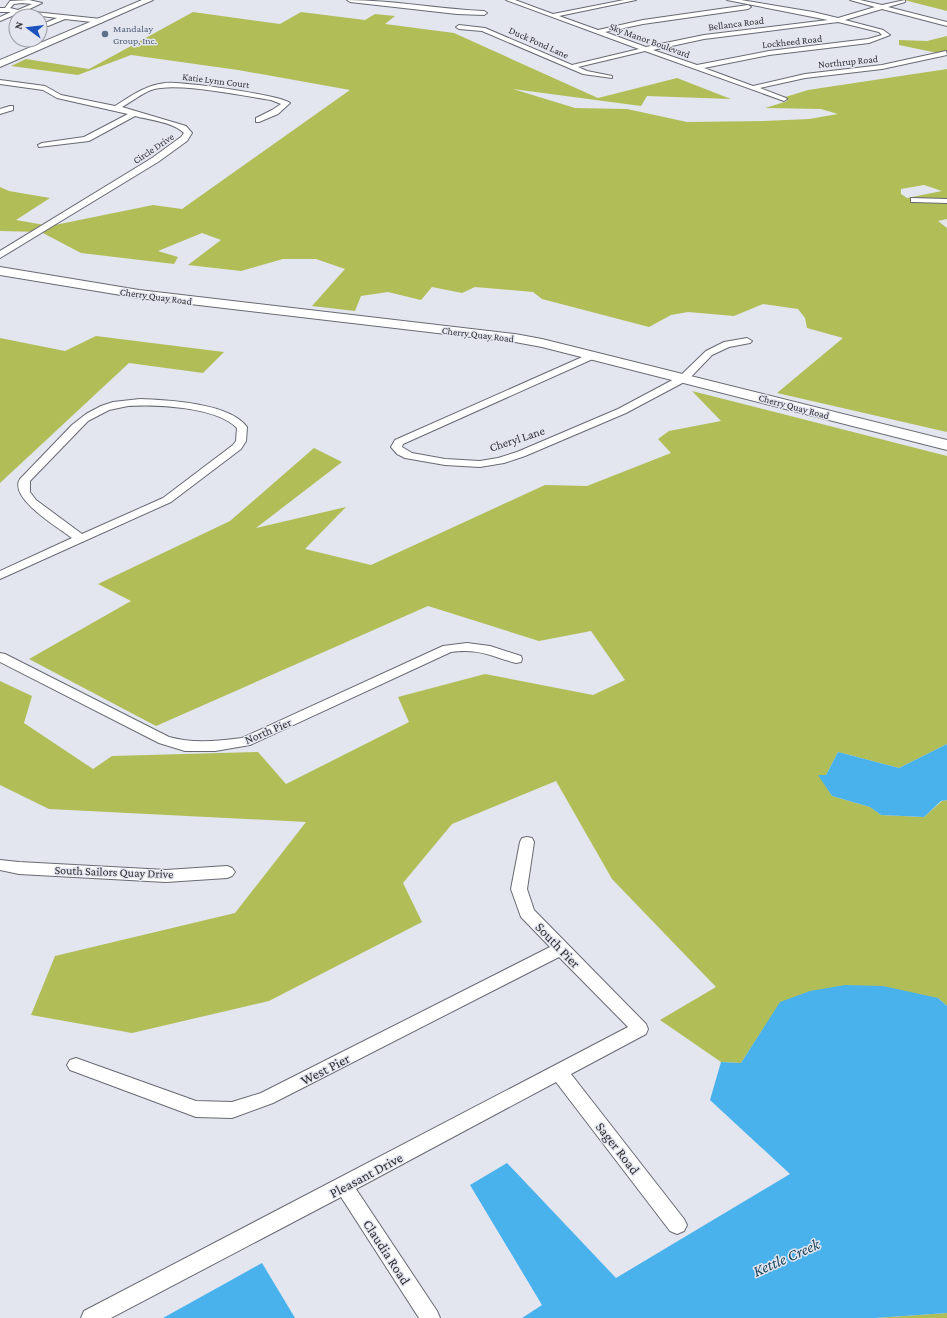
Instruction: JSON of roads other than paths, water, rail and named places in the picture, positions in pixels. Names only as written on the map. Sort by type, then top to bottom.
[{"type":"street","points":[[0,64],[149,0]]},
{"type":"street","points":[[350,0],[457,12],[484,13]]},
{"type":"street","points":[[400,6],[407,0]]},
{"type":"street","name":"Sky Manor Boulevard","points":[[509,0],[784,99]]},
{"type":"street","points":[[612,0],[621,3]]},
{"type":"street","points":[[553,16],[633,0]]},
{"type":"street","points":[[730,0],[801,11],[839,20]]},
{"type":"street","points":[[853,0],[947,24]]},
{"type":"street","points":[[0,10],[7,9],[12,2],[17,1],[39,3],[27,8]]},
{"type":"street","name":"Bellanca Road","points":[[571,67],[646,49],[733,32],[839,20],[903,1]]},
{"type":"street","points":[[598,32],[677,16],[762,6]]},
{"type":"street","points":[[48,15],[101,21]]},
{"type":"street","points":[[48,17],[52,15]]},
{"type":"street","points":[[48,24],[66,16]]},
{"type":"street","name":"Lockheed Road","points":[[698,67],[769,53],[869,41],[887,35],[839,20]]},
{"type":"street","name":"Duck Pond Lane","points":[[459,27],[489,31],[571,67],[592,75],[610,78]]},
{"type":"street","name":"Northrup Road","points":[[752,88],[805,76],[882,67],[946,53]]},
{"type":"street","name":"Circle Drive","points":[[0,82],[45,88],[59,97],[116,108],[183,128],[188,133],[184,139],[155,160],[0,255]]},
{"type":"street","name":"Katie Lynn Court","points":[[116,108],[149,89],[166,85],[185,86],[272,98],[286,102],[275,112],[260,120]]},
{"type":"street","points":[[0,112],[10,108]]},
{"type":"street","points":[[42,145],[86,139],[134,114]]},
{"type":"street","points":[[914,200],[947,201]]},
{"type":"street","name":"Cherry Quay Road","points":[[0,271],[178,299],[515,338],[684,378],[947,445]]},
{"type":"street","points":[[684,378],[709,353],[727,344],[747,341]]},
{"type":"street","name":"Cheryl Lane","points":[[592,356],[398,442],[396,447],[409,456],[446,462],[480,464],[500,460],[521,454],[622,411],[684,378]]},
{"type":"street","points":[[0,575],[81,539],[168,500],[237,446],[241,441],[242,427],[237,421],[226,414],[157,402],[125,403],[107,407],[92,414],[73,430],[24,481],[24,492],[32,502],[81,539]]},
{"type":"street","name":"North Pier","points":[[0,657],[164,740],[185,746],[215,746],[245,742],[448,649],[465,646],[487,648],[516,659]]},
{"type":"street","name":"South Pier","points":[[527,842],[519,889],[527,913],[640,1029]]},
{"type":"street","name":"South Sailors Quay Drive","points":[[0,865],[19,868],[166,876],[227,872]]},
{"type":"street","name":"West Pier","points":[[76,1065],[196,1109],[232,1110],[267,1098],[562,948]]},
{"type":"street","name":"Pleasant Drive","points":[[91,1318],[640,1029]]},
{"type":"street","name":"Sager Road","points":[[559,1072],[677,1224]]},
{"type":"street","name":"Claudia Road","points":[[344,1186],[430,1318]]},
{"type":"water","points":[[947,744],[947,800],[941,801],[924,817],[881,815],[870,807],[832,796],[818,775],[826,775],[838,752],[899,768]]},
{"type":"water","name":"Kettle Creek","points":[[845,985],[883,986],[938,998],[947,1006],[947,1313],[875,1318],[522,1318],[542,1305],[470,1185],[507,1163],[616,1278],[790,1174],[710,1100],[721,1062],[741,1063],[780,1002],[810,991]]},
{"type":"water","points":[[262,1263],[295,1318],[163,1318]]},
{"type":"place","name":"Mandalay Group, Inc.","points":[[105,34]]}]
